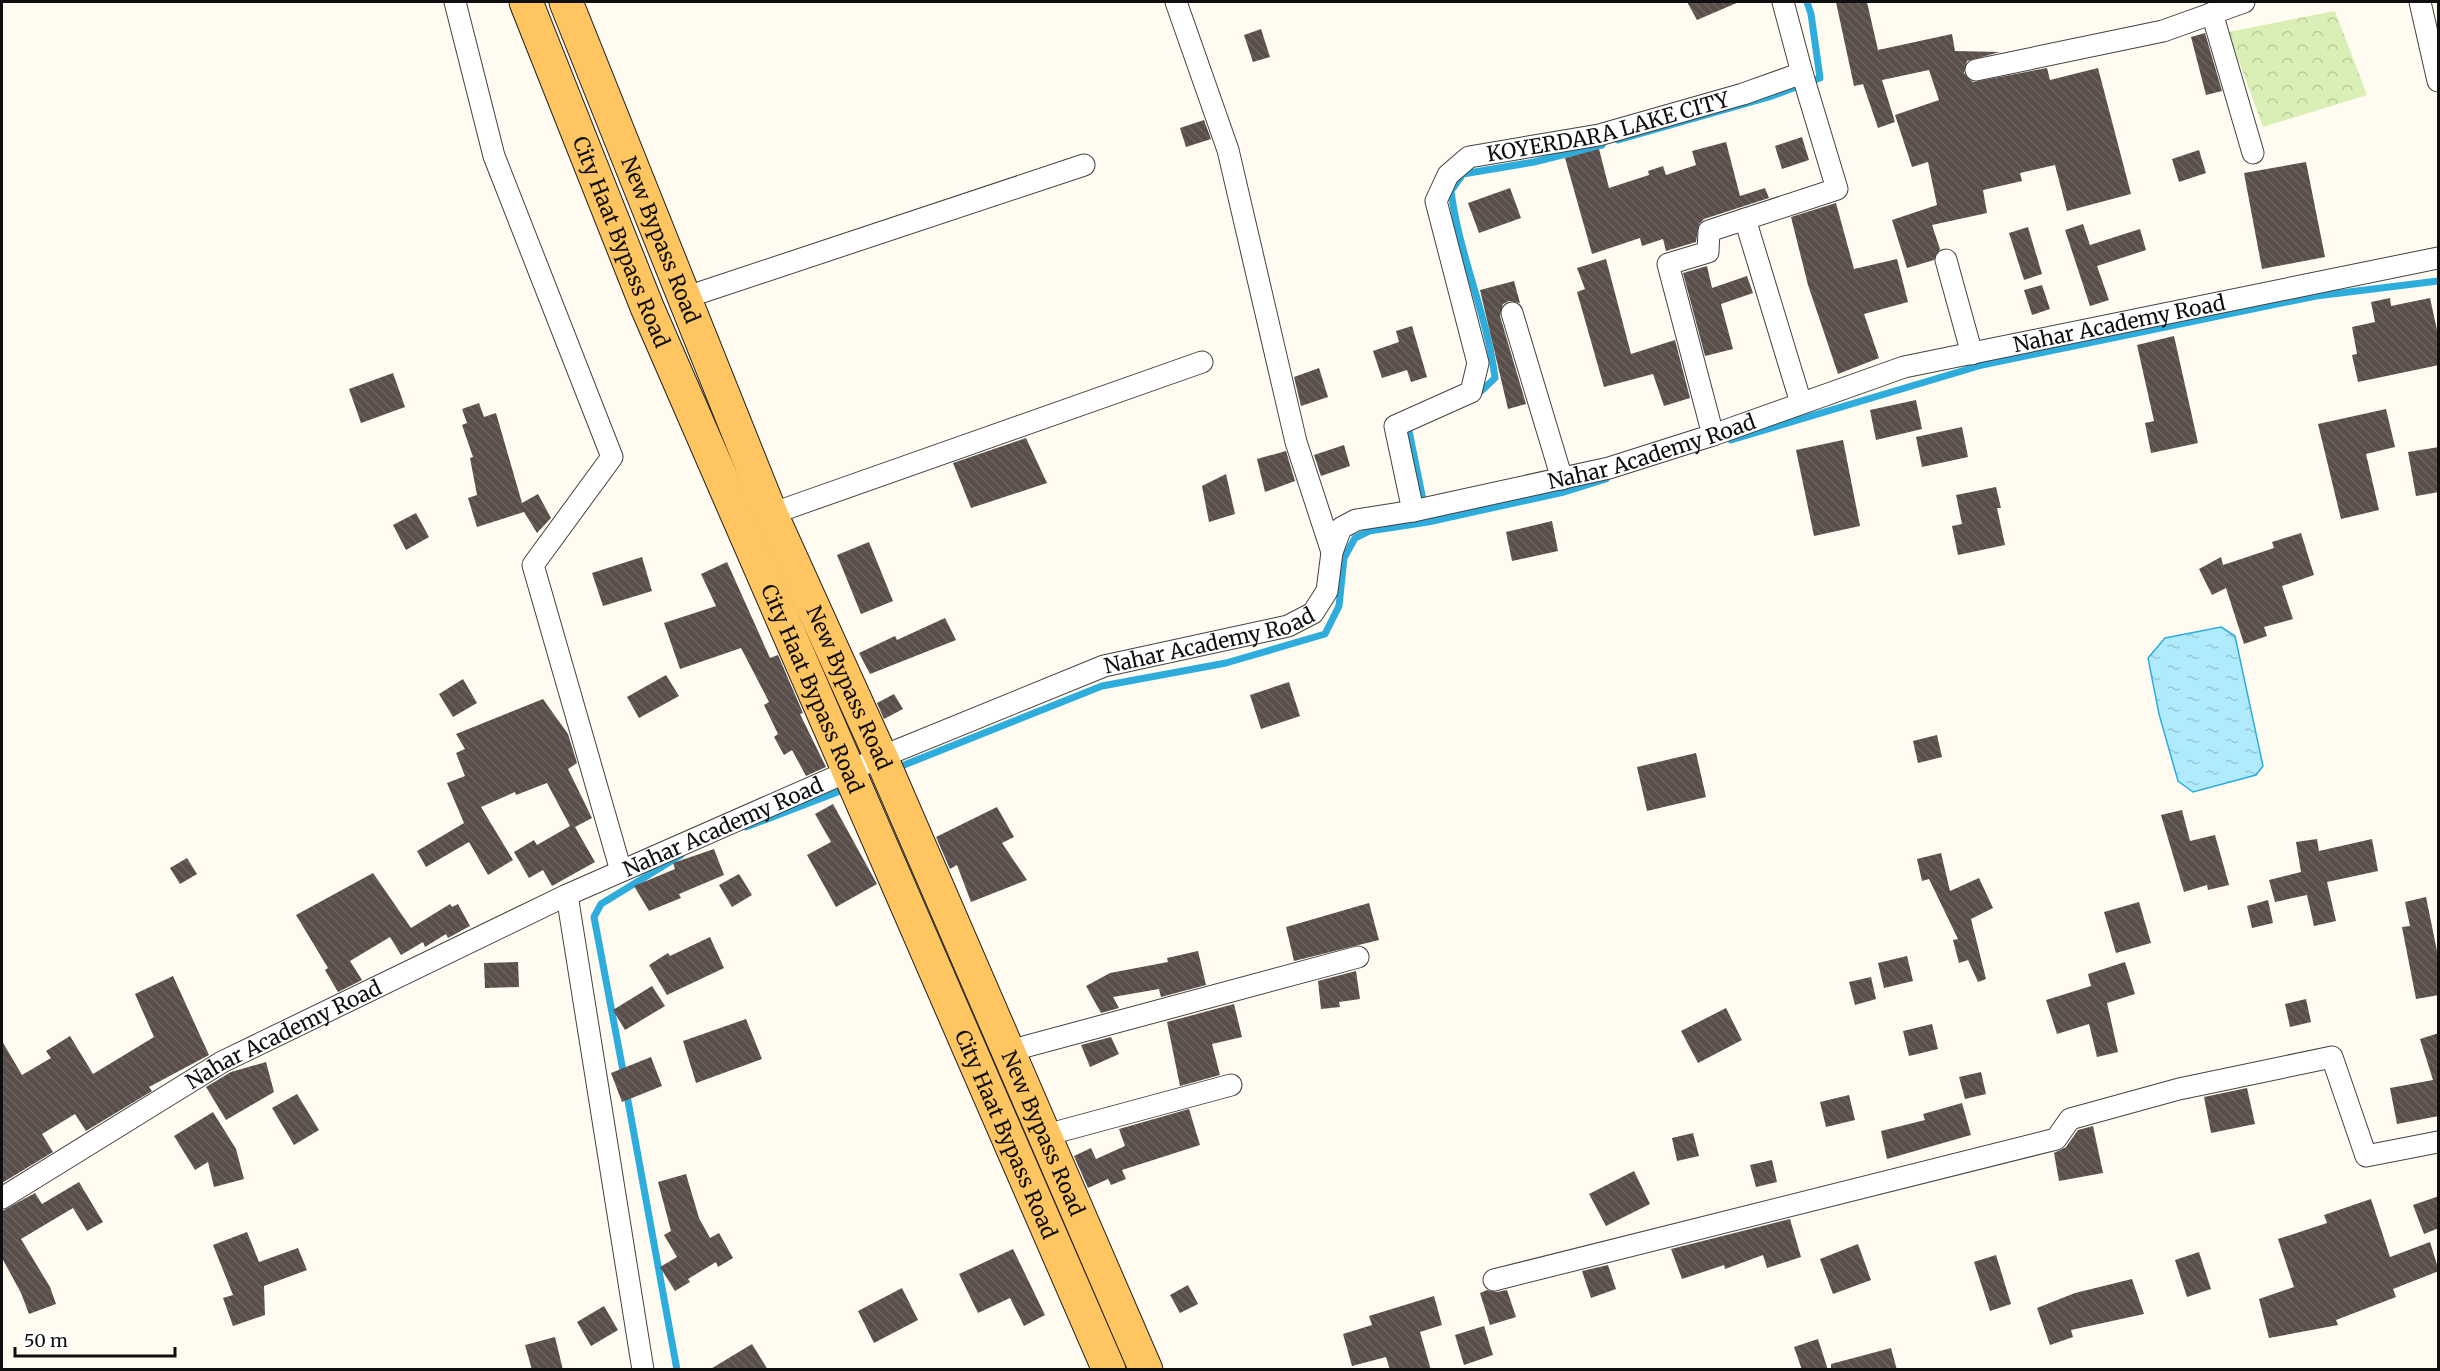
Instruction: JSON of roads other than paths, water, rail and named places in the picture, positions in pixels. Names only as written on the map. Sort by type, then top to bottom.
[{"type":"main road","name":"City Haat Bypass Road","points":[[526,2],[647,307],[1109,1370]]},
{"type":"main road","name":"New Bypass Road","points":[[566,2],[771,514],[881,757],[1146,1370]]},
{"type":"street","points":[[455,2],[494,156],[612,457],[533,565],[621,871]]},
{"type":"street","points":[[1176,2],[1228,150],[1296,442],[1332,552]]},
{"type":"street","points":[[1713,435],[1668,264],[1708,252],[1709,231],[1837,189],[1783,2]]},
{"type":"street","points":[[1976,70],[2163,31],[2244,2]]},
{"type":"street","points":[[2420,2],[2439,81]]},
{"type":"street","points":[[2212,14],[2253,153]]},
{"type":"street","name":"KOYERDARA LAKE CITY","points":[[1413,511],[1395,426],[1471,392],[1478,363],[1436,201],[1448,176],[1469,157],[1599,135],[1743,94],[1802,73]]},
{"type":"street","points":[[684,298],[1084,165]]},
{"type":"street","points":[[1745,219],[1802,403]]},
{"type":"street","name":"Nahar Academy Road","points":[[2,1198],[222,1062],[621,871],[881,757],[1104,666],[1289,630],[1313,613],[1327,591],[1332,552],[1341,528],[1356,520],[1413,511],[1609,468],[1713,435],[1905,367],[2439,258]]},
{"type":"street","points":[[1946,260],[1972,354]]},
{"type":"street","points":[[1512,313],[1562,478]]},
{"type":"street","points":[[771,514],[1202,362]]},
{"type":"street","points":[[567,895],[643,1370]]},
{"type":"street","points":[[1009,1051],[1358,957]]},
{"type":"street","points":[[1494,1280],[2056,1139],[2070,1119],[2179,1089],[2332,1057],[2366,1156],[2439,1143]]},
{"type":"street","points":[[1046,1136],[1231,1085]]},
{"type":"water","points":[[2221,627],[2235,636],[2263,766],[2256,775],[2193,792],[2178,781],[2159,714],[2148,658],[2165,638]]},
{"type":"waterway","points":[[1618,140],[1769,97],[1820,78],[1811,14],[1807,2]]},
{"type":"waterway","points":[[1478,394],[1495,378],[1486,331],[1460,238],[1451,191],[1463,174],[1534,162],[1602,145]]},
{"type":"waterway","points":[[1731,440],[1982,365],[2316,296],[2438,281]]},
{"type":"waterway","points":[[1408,426],[1424,505]]},
{"type":"waterway","points":[[894,769],[1102,686],[1226,663],[1325,634],[1339,606],[1344,558],[1355,538],[1369,531],[1428,522],[1564,492],[1606,479]]},
{"type":"waterway","points":[[746,827],[848,788]]},
{"type":"waterway","points":[[624,1076],[594,917],[601,904],[681,855]]},
{"type":"waterway","points":[[626,1090],[677,1370]]}]
